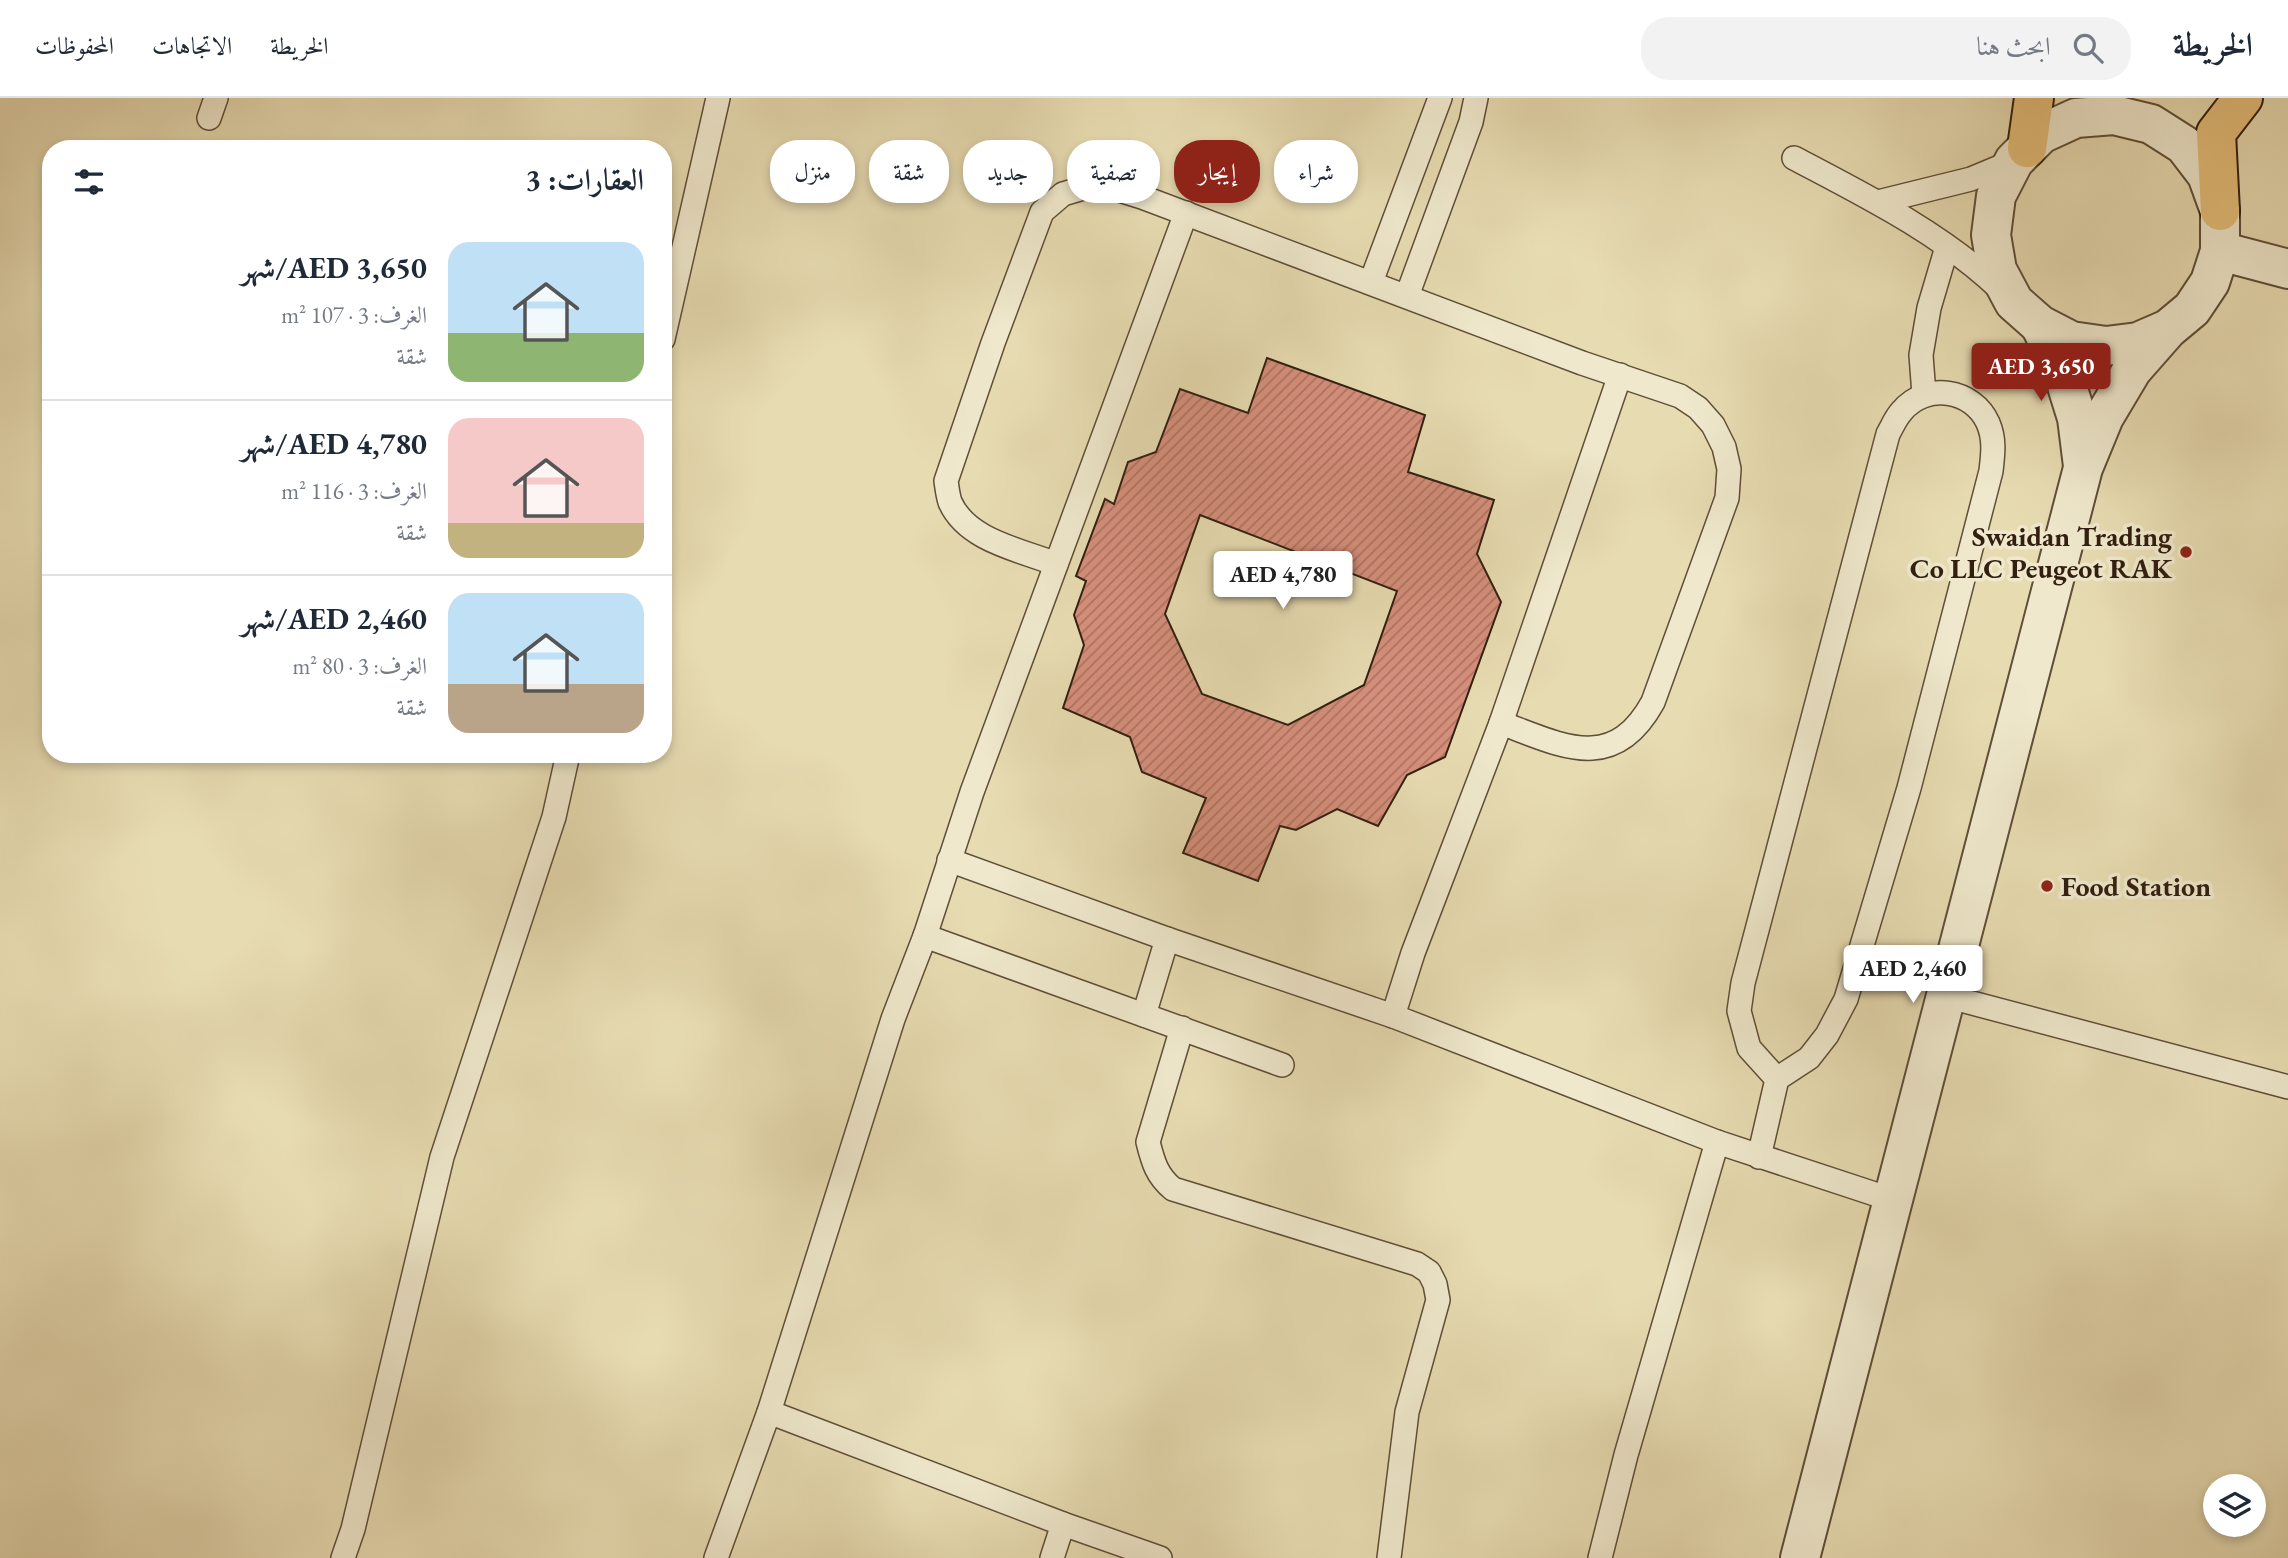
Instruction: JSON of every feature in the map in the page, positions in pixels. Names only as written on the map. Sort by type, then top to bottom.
[{"type":"highway","points":[[2020,154],[2034,98]]},
{"type":"highway","points":[[2220,211],[2216,133],[2243,98]]},
{"type":"street","points":[[1800,1558],[2083,468],[2104,417],[2132,370],[2168,329],[2192,309],[2210,282],[2220,251],[2220,211],[2207,175],[2184,145],[2151,124],[2114,115],[2076,118],[2041,134],[2020,154],[1996,196],[1991,235],[1997,270],[2062,370],[2077,418],[2083,468]]},
{"type":"street","points":[[2220,251],[2288,269]]},
{"type":"street","points":[[2027,313],[2071,341],[2106,346],[2138,342],[2168,329]]},
{"type":"lane","points":[[672,299],[718,98]]},
{"type":"lane","points":[[1371,282],[1440,98]]},
{"type":"lane","points":[[1407,296],[1471,122],[1476,98]]},
{"type":"lane","points":[[1878,202],[1971,179],[2020,154]]},
{"type":"lane","points":[[1794,158],[1878,202],[1947,247],[1983,272],[2027,313]]},
{"type":"lane","points":[[1056,564],[994,541],[964,524],[950,502],[946,481],[1042,212],[1063,194],[1090,186],[1113,188],[1186,212],[1681,396],[1698,408],[1713,425],[1724,447],[1729,469],[1727,498],[1653,702],[1643,721],[1614,743],[1596,748],[1571,748],[1501,723]]},
{"type":"lane","points":[[716,1558],[769,1412],[888,1032],[925,936],[972,792],[1186,212]]},
{"type":"lane","points":[[1924,395],[1921,355],[1929,308],[1947,247]]},
{"type":"lane","points":[[1393,1016],[1413,953],[1501,723],[1620,375]]},
{"type":"lane","points":[[1759,1157],[1777,1079],[1810,1058],[1828,1035],[1846,999],[1909,788],[1991,471],[1994,445],[1989,424],[1979,408],[1965,398],[1944,392],[1924,395],[1902,410],[1888,434],[1743,983],[1739,1011],[1749,1048],[1777,1079]]},
{"type":"lane","points":[[343,1558],[353,1529],[442,1157],[554,817],[566,763]]},
{"type":"lane","points":[[949,860],[1167,939],[1393,1016],[1631,1111],[1717,1142],[1893,1200]]},
{"type":"lane","points":[[925,936],[1282,1065]]},
{"type":"lane","points":[[1144,1014],[1167,939]]},
{"type":"lane","points":[[1946,996],[2288,1087]]},
{"type":"lane","points":[[1182,1028],[1148,1143],[1161,1179],[1173,1189],[1417,1264],[1429,1272],[1436,1284],[1438,1300],[1435,1316],[1406,1412],[1389,1558]]},
{"type":"lane","points":[[1600,1558],[1626,1455],[1717,1142]]},
{"type":"lane","points":[[769,1412],[1160,1558]]},
{"type":"lane","points":[[1052,1558],[1063,1524]]},
{"type":"building","points":[[1267,358],[1425,415],[1408,472],[1494,500],[1477,554],[1501,602],[1445,757],[1407,775],[1378,826],[1337,809],[1296,830],[1280,826],[1258,881],[1183,853],[1206,798],[1142,772],[1130,737],[1063,708],[1084,645],[1074,615],[1086,581],[1076,576],[1105,499],[1114,504],[1128,462],[1156,452],[1180,389],[1248,413]],"holes":[[[1200,515],[1397,591],[1364,685],[1288,725],[1202,694],[1165,614]]]},
{"type":"place","name":"Swaidan Trading Co LLC Peugeot RAK","points":[[2186,552]]},
{"type":"place","name":"Food Station","points":[[2047,886]]}]
